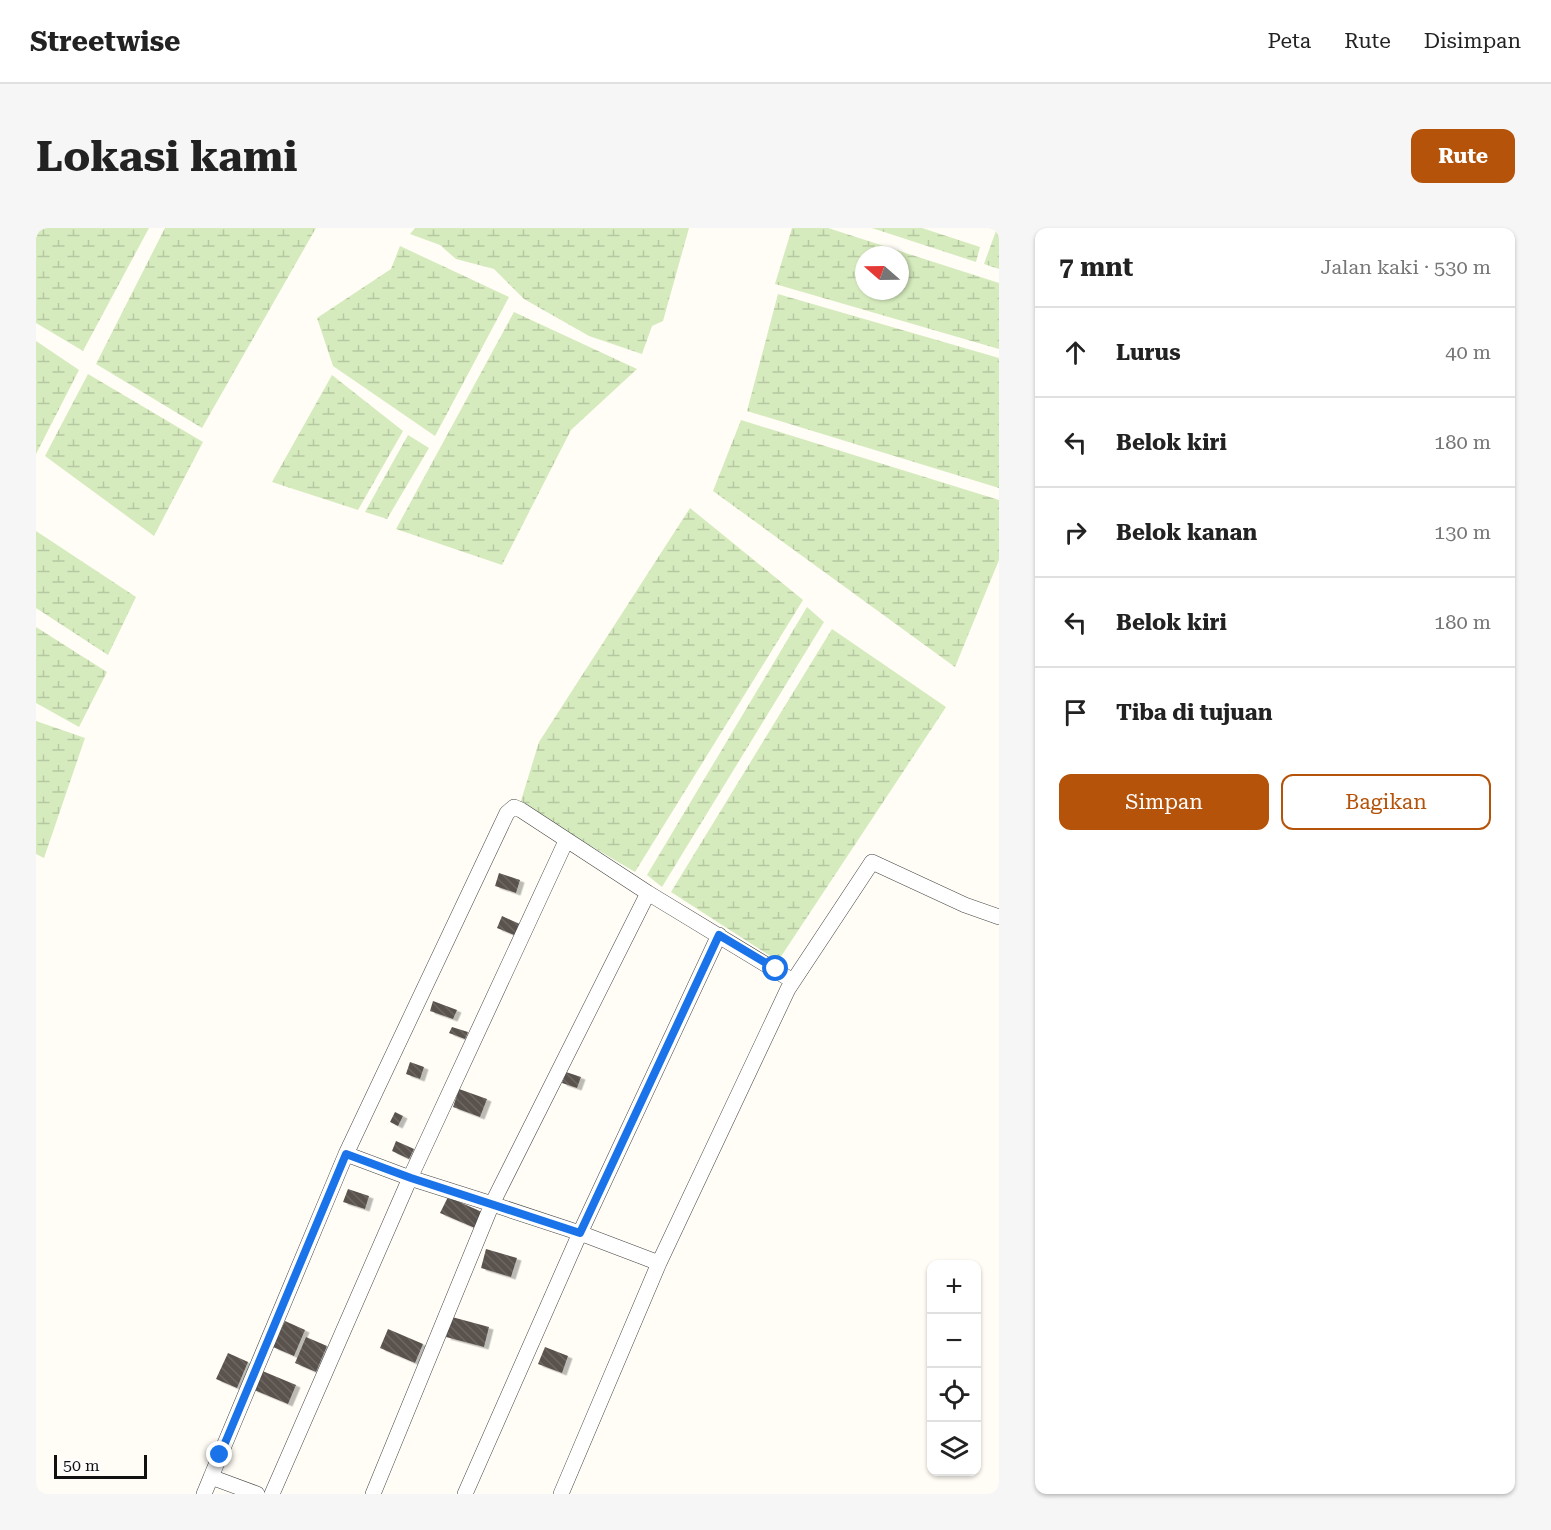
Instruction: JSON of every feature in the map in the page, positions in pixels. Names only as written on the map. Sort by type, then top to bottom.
[{"type":"street","points":[[204,1494],[346,1154],[507,813],[514,807],[521,810],[648,893],[793,981]]},
{"type":"street","points":[[272,1494],[411,1178],[566,841]]},
{"type":"street","points":[[561,1494],[659,1263],[739,1089],[793,981],[873,862],[965,905],[999,917]]},
{"type":"street","points":[[372,1494],[492,1204],[648,893]]},
{"type":"street","points":[[465,1494],[580,1233],[719,935]]},
{"type":"street","points":[[346,1154],[411,1178],[580,1233],[659,1263]]},
{"type":"street","points":[[211,1477],[257,1494]]},
{"type":"green space","points":[[36,228],[149,228],[83,351],[36,323]]},
{"type":"green space","points":[[165,228],[316,228],[202,428],[96,364]]},
{"type":"green space","points":[[415,228],[689,228],[663,321],[652,326],[642,354],[589,336],[524,299],[494,269],[456,259],[440,245],[410,234]]},
{"type":"green space","points":[[792,228],[828,228],[884,246],[855,246],[855,300],[909,300],[909,254],[999,283],[999,349],[775,284]]},
{"type":"green space","points":[[872,228],[922,228],[980,247],[976,262]]},
{"type":"green space","points":[[997,228],[999,228],[999,269],[984,264]]},
{"type":"green space","points":[[400,246],[509,297],[435,436],[333,366],[317,318],[391,269]]},
{"type":"green space","points":[[778,294],[999,358],[999,488],[747,411]]},
{"type":"green space","points":[[514,312],[637,369],[571,430],[502,565],[396,529]]},
{"type":"green space","points":[[36,341],[79,370],[36,454]]},
{"type":"green space","points":[[88,374],[203,442],[154,536],[45,456]]},
{"type":"green space","points":[[332,375],[403,431],[358,510],[272,482]]},
{"type":"green space","points":[[741,420],[999,500],[999,560],[955,667],[713,491]]},
{"type":"green space","points":[[408,435],[429,448],[387,519],[365,512]]},
{"type":"green space","points":[[690,508],[803,600],[635,872],[520,804],[539,742]]},
{"type":"green space","points":[[36,531],[136,597],[108,655],[36,608]]},
{"type":"green space","points":[[807,607],[824,622],[662,887],[647,875]]},
{"type":"green space","points":[[36,627],[107,672],[79,727],[36,703]]},
{"type":"green space","points":[[832,629],[946,707],[778,961],[671,892]]},
{"type":"green space","points":[[36,721],[85,738],[44,858],[36,854]]},
{"type":"building","points":[[499,873],[520,880],[516,893],[495,886]]},
{"type":"building","points":[[502,916],[524,926],[519,937],[497,928]]},
{"type":"building","points":[[433,1001],[457,1010],[453,1019],[430,1011]]},
{"type":"building","points":[[452,1027],[468,1032],[465,1039],[449,1033]]},
{"type":"building","points":[[410,1062],[424,1067],[420,1079],[406,1074]]},
{"type":"building","points":[[566,1072],[581,1077],[577,1088],[562,1083]]},
{"type":"building","points":[[459,1089],[487,1099],[480,1117],[453,1107]]},
{"type":"building","points":[[395,1112],[403,1116],[398,1126],[390,1122]]},
{"type":"building","points":[[396,1141],[414,1149],[409,1159],[392,1151]]},
{"type":"building","points":[[348,1189],[369,1196],[365,1209],[343,1202]]},
{"type":"building","points":[[448,1197],[482,1212],[475,1228],[440,1213]]},
{"type":"building","points":[[486,1249],[517,1258],[511,1277],[481,1268]]},
{"type":"building","points":[[452,1317],[489,1327],[484,1347],[446,1337]]},
{"type":"building","points":[[285,1321],[305,1330],[294,1356],[273,1347]]},
{"type":"building","points":[[388,1329],[423,1344],[415,1363],[380,1348]]},
{"type":"building","points":[[306,1337],[327,1346],[316,1372],[295,1363]]},
{"type":"building","points":[[545,1347],[568,1356],[562,1373],[538,1364]]},
{"type":"building","points":[[228,1353],[248,1362],[237,1388],[216,1379]]},
{"type":"building","points":[[260,1370],[296,1385],[288,1404],[252,1389]]},
{"type":"route","points":[[220,1455],[346,1154],[411,1178],[580,1233],[719,935],[776,969]]}]
